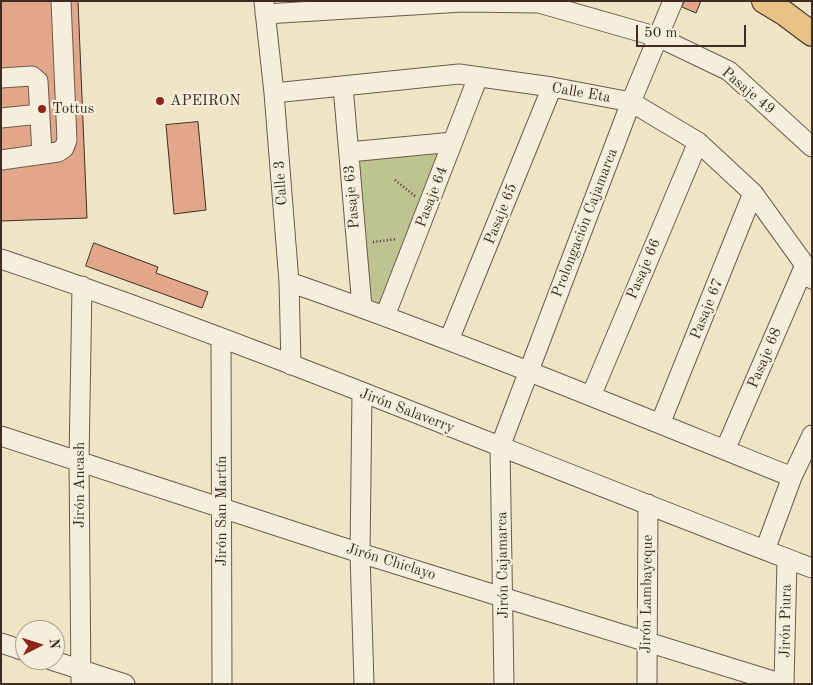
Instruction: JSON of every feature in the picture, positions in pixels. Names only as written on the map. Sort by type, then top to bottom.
[{"type":"main road","points":[[764,1],[812,34]]},
{"type":"street","points":[[1,160],[58,152],[64,148],[67,140],[61,1]]},
{"type":"street","name":"Prolongación Cajamarca","points":[[500,447],[631,102],[673,1]]},
{"type":"street","name":"Pasaje 49","points":[[264,8],[463,2],[540,3],[658,37],[729,71],[812,147]]},
{"type":"street","name":"Calle 3","points":[[264,8],[274,93],[289,282],[291,366]]},
{"type":"street","name":"Calle Eta","points":[[274,93],[459,74],[552,87],[631,102],[698,142],[754,193],[808,272]]},
{"type":"street","points":[[1,78],[32,76],[38,81],[42,154]]},
{"type":"street","name":"Pasaje 64","points":[[385,316],[478,77]]},
{"type":"street","name":"Pasaje 63","points":[[343,86],[362,307]]},
{"type":"street","name":"Pasaje 65","points":[[449,340],[552,87]]},
{"type":"street","points":[[1,118],[40,114]]},
{"type":"street","points":[[348,152],[453,142]]},
{"type":"street","name":"Pasaje 66","points":[[591,396],[698,142]]},
{"type":"street","name":"Pasaje 67","points":[[660,424],[754,193]]},
{"type":"street","name":"Jirón Salaverry","points":[[1,259],[82,286],[812,568]]},
{"type":"street","name":"Pasaje 68","points":[[725,450],[808,272]]},
{"type":"street","points":[[289,282],[362,307],[529,371],[792,478]]},
{"type":"street","name":"Jirón Ancash","points":[[81,677],[79,461],[82,286]]},
{"type":"street","name":"Jirón San Martín","points":[[221,339],[222,684]]},
{"type":"street","points":[[362,393],[360,553],[364,684]]},
{"type":"street","points":[[765,550],[792,478],[812,435]]},
{"type":"street","name":"Jirón Chiclayo","points":[[1,436],[360,553],[784,684]]},
{"type":"street","name":"Jirón Cajamarca","points":[[500,447],[504,684]]},
{"type":"street","name":"Jirón Lambayeque","points":[[647,684],[648,504]]},
{"type":"street","name":"Jirón Piura","points":[[784,684],[787,558]]},
{"type":"street","points":[[1,643],[15,648]]},
{"type":"street","points":[[65,668],[81,677],[126,684]]},
{"type":"path","points":[[395,180],[416,197]]},
{"type":"path","points":[[356,243],[416,237]]},
{"type":"green space","points":[[446,150],[382,309],[369,305],[357,157]]},
{"type":"building","name":"Tottus","points":[[1,1],[78,1],[87,218],[1,221]]},
{"type":"building","points":[[685,1],[701,1],[696,13],[682,7]]},
{"type":"building","points":[[198,122],[206,210],[174,214],[166,125]]},
{"type":"building","points":[[94,243],[158,267],[156,273],[208,292],[202,308],[86,266]]},
{"type":"place","name":"APEIRON","points":[[160,101]]},
{"type":"place","name":"Tottus","points":[[42,109]]}]
